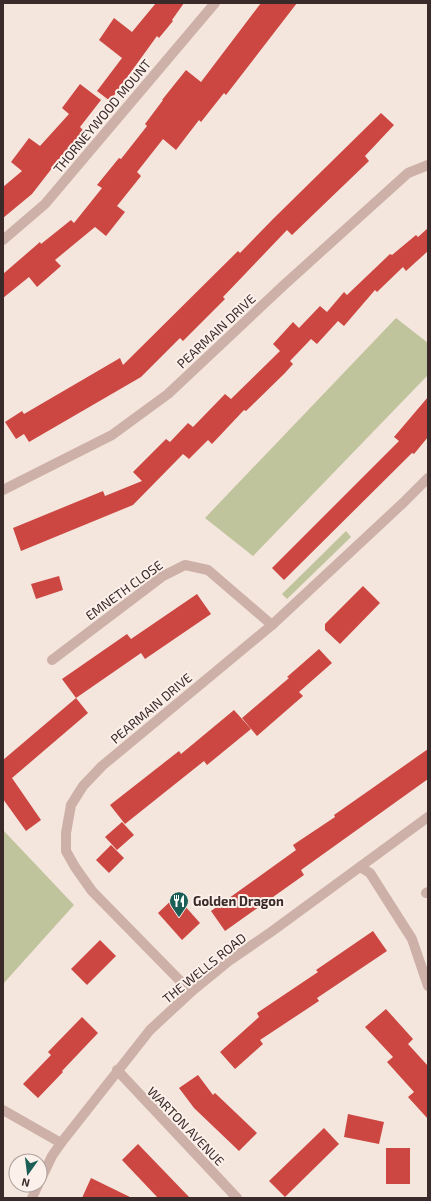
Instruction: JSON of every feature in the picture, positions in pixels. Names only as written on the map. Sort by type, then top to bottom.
[{"type":"street","name":"THORNEYWOOD MOUNT","points":[[3,240],[45,204],[215,3]]},
{"type":"street","name":"PEARMAIN DRIVE","points":[[3,490],[112,435],[168,394],[284,285],[408,173],[428,165]]},
{"type":"street","name":"PEARMAIN DRIVE","points":[[191,992],[92,891],[75,867],[66,851],[66,833],[71,806],[83,786],[102,766],[272,625],[428,478]]},
{"type":"street","name":"EMNETH CLOSE","points":[[52,660],[163,576],[185,565],[208,570],[272,625]]},
{"type":"street","name":"THE WELLS ROAD","points":[[48,1164],[61,1143],[150,1030],[191,992],[229,961],[428,817]]},
{"type":"street","points":[[360,867],[370,873],[412,938],[428,986]]},
{"type":"street","name":"WARTON AVENUE","points":[[117,1070],[237,1198]]},
{"type":"street","points":[[3,1110],[61,1143]]},
{"type":"green space","points":[[396,318],[428,343],[428,375],[253,556],[205,518]]},
{"type":"green space","points":[[346,531],[351,537],[287,599],[282,594]]},
{"type":"green space","points":[[3,830],[74,905],[3,984]]},
{"type":"building","points":[[156,3],[184,3],[172,20],[173,21],[159,38],[157,36],[110,101],[97,91],[122,58],[99,40],[114,18],[132,32]]},
{"type":"building","points":[[261,3],[297,3],[226,95],[224,93],[201,122],[199,120],[176,150],[163,139],[137,172],[141,176],[117,206],[125,212],[106,236],[95,227],[55,260],[61,266],[37,287],[29,277],[3,298],[3,274],[40,242],[41,244],[71,220],[74,223],[102,188],[97,185],[119,158],[121,159],[147,126],[145,124],[186,70],[201,82]]},
{"type":"building","points":[[80,84],[101,100],[80,127],[85,132],[64,155],[63,154],[32,194],[3,218],[3,187],[22,171],[11,162],[29,138],[40,146],[69,114],[62,108]]},
{"type":"building","points":[[381,113],[394,125],[365,156],[369,161],[292,235],[287,230],[223,297],[225,299],[183,341],[180,338],[141,377],[29,442],[24,434],[16,439],[5,422],[22,411],[24,414],[120,358],[123,365],[238,251],[240,253]]},
{"type":"building","points":[[428,228],[428,251],[406,271],[403,267],[377,292],[375,290],[344,326],[338,321],[317,344],[311,339],[290,361],[293,364],[285,373],[246,411],[244,410],[212,444],[208,440],[189,459],[183,454],[133,505],[21,551],[13,528],[103,491],[105,496],[142,481],[133,472],[166,439],[170,442],[188,423],[193,427],[225,394],[231,399],[280,351],[273,344],[293,322],[299,328],[320,306],[327,312],[344,292],[347,295],[390,254],[392,255],[416,235],[418,237]]},
{"type":"building","points":[[428,397],[428,437],[414,454],[412,453],[284,580],[272,568],[399,441],[394,437]]},
{"type":"building","points":[[59,576],[63,590],[36,599],[31,584]]},
{"type":"building","points":[[363,586],[380,603],[340,644],[325,630],[325,624]]},
{"type":"building","points":[[197,594],[211,614],[145,659],[141,653],[76,698],[62,679],[127,634],[131,639]]},
{"type":"building","points":[[319,649],[332,663],[299,692],[303,696],[257,736],[242,718],[289,678],[287,677]]},
{"type":"building","points":[[76,698],[88,713],[12,778],[41,820],[26,831],[3,799],[3,760]]},
{"type":"building","points":[[234,710],[251,729],[207,765],[204,761],[125,824],[110,805],[179,751],[181,754]]},
{"type":"building","points":[[428,749],[428,779],[301,870],[304,875],[225,931],[211,911],[296,850],[293,845],[335,817],[334,815]]},
{"type":"building","points":[[122,822],[134,835],[117,850],[105,837]]},
{"type":"building","points":[[111,845],[124,858],[109,873],[96,860]]},
{"type":"building","name":"Golden Dragon","points":[[176,896],[200,923],[182,940],[158,913]]},
{"type":"building","points":[[373,931],[387,951],[317,998],[319,1001],[260,1040],[263,1044],[235,1069],[220,1052],[259,1017],[257,1013],[318,972],[316,970]]},
{"type":"building","points":[[100,940],[116,956],[87,985],[71,969]]},
{"type":"building","points":[[386,1009],[413,1039],[408,1044],[428,1066],[428,1119],[408,1097],[414,1092],[387,1062],[393,1057],[365,1027]]},
{"type":"building","points":[[82,1017],[98,1033],[38,1098],[23,1084],[51,1055],[48,1052]]},
{"type":"building","points":[[198,1075],[213,1095],[215,1093],[257,1133],[239,1151],[194,1108],[179,1088]]},
{"type":"building","points":[[348,1114],[384,1122],[379,1144],[344,1137]]},
{"type":"building","points":[[324,1128],[339,1144],[285,1197],[269,1181]]},
{"type":"building","points":[[138,1144],[190,1198],[158,1198],[122,1160]]},
{"type":"building","points":[[386,1148],[410,1148],[410,1184],[386,1184]]},
{"type":"building","points":[[91,1178],[132,1198],[82,1198]]},
{"type":"place","name":"Golden Dragon","points":[[179,918]]}]
